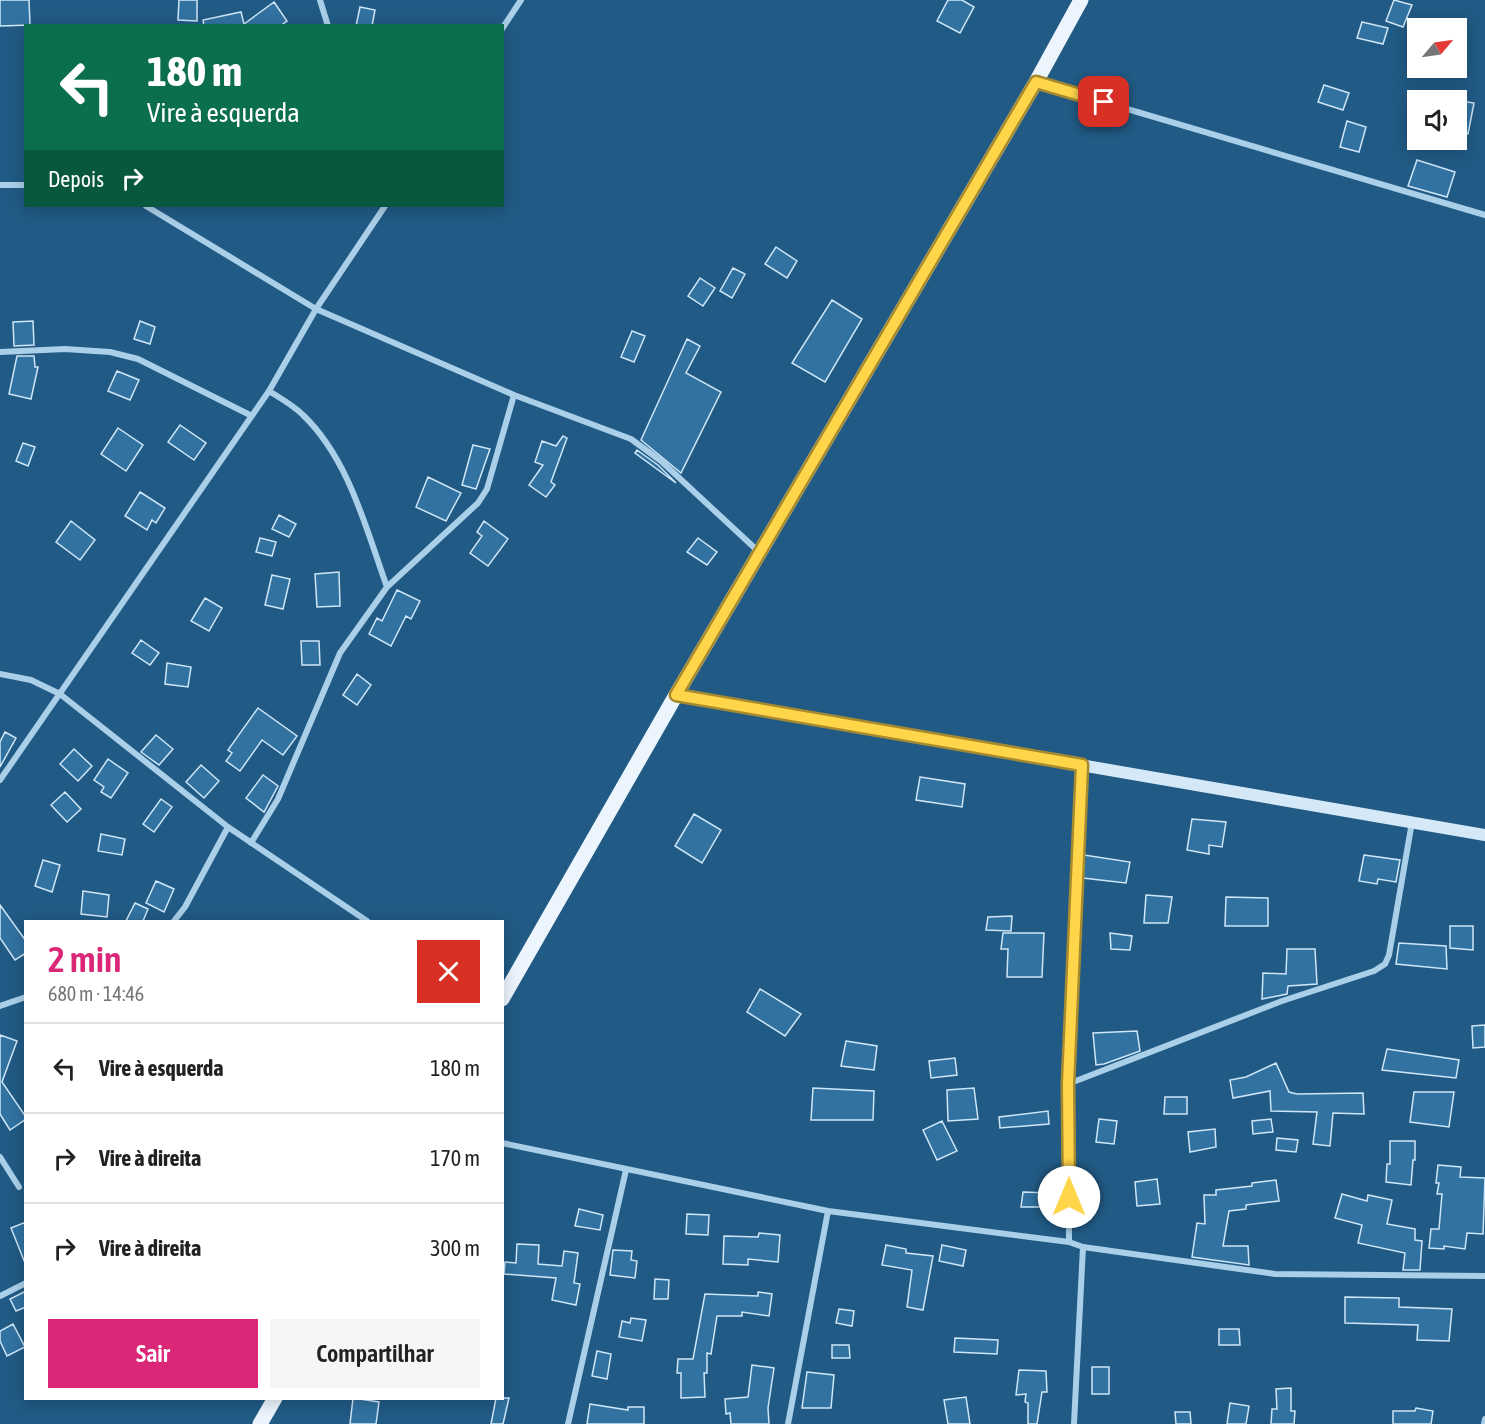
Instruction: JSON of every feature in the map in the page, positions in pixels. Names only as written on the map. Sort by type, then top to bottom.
[{"type":"main road","points":[[504,996],[759,552],[1036,82],[1080,0]]},
{"type":"main road","points":[[260,1424],[274,1400]]},
{"type":"street","points":[[320,0],[327,24]]},
{"type":"street","points":[[504,25],[521,0]]},
{"type":"street","points":[[1036,82],[1485,215]]},
{"type":"street","points":[[0,185],[24,185]]},
{"type":"street","points":[[148,207],[316,309],[514,395],[631,440],[661,461],[759,552]]},
{"type":"street","points":[[0,780],[269,391],[316,309],[384,207]]},
{"type":"street","points":[[0,352],[65,350],[110,352],[138,359],[252,416]]},
{"type":"street","points":[[269,391],[302,414],[337,461],[355,498],[387,587]]},
{"type":"street","points":[[251,843],[278,799],[340,653],[387,587],[478,502],[487,489],[514,395]]},
{"type":"street","points":[[0,674],[31,680],[60,694],[228,827],[366,920]]},
{"type":"street","points":[[676,695],[1485,835]]},
{"type":"street","points":[[1069,1242],[1068,1084],[1082,765]]},
{"type":"street","points":[[1068,1084],[1282,1001],[1374,971],[1385,964],[1389,955],[1412,822]]},
{"type":"street","points":[[175,920],[228,827]]},
{"type":"street","points":[[0,1006],[24,998]]},
{"type":"street","points":[[504,1143],[828,1211],[1069,1242],[1083,1247],[1275,1274],[1485,1276]]},
{"type":"street","points":[[0,1157],[19,1187]]},
{"type":"street","points":[[568,1424],[626,1170]]},
{"type":"street","points":[[788,1424],[828,1211]]},
{"type":"street","points":[[1074,1424],[1083,1247]]},
{"type":"street","points":[[0,1296],[24,1284]]},
{"type":"street","points":[[1484,1424],[1485,1419]]},
{"type":"building","points":[[0,0],[29,0],[30,24],[0,26]]},
{"type":"building","points":[[179,0],[197,0],[197,21],[178,20]]},
{"type":"building","points":[[948,0],[962,0],[974,7],[960,33],[937,21]]},
{"type":"building","points":[[1394,0],[1412,5],[1403,27],[1386,21]]},
{"type":"building","points":[[274,2],[287,21],[283,24],[244,24]]},
{"type":"building","points":[[360,7],[375,10],[372,24],[356,24]]},
{"type":"building","points":[[241,12],[244,24],[204,24],[203,20]]},
{"type":"building","points":[[1362,22],[1388,28],[1383,44],[1357,38]]},
{"type":"building","points":[[1324,85],[1349,93],[1343,110],[1318,102]]},
{"type":"building","points":[[1467,102],[1474,103],[1467,134]]},
{"type":"building","points":[[1347,121],[1366,127],[1359,152],[1340,147]]},
{"type":"building","points":[[1417,160],[1455,172],[1447,197],[1408,186]]},
{"type":"building","points":[[776,247],[797,261],[787,278],[765,264]]},
{"type":"building","points":[[733,268],[745,274],[732,298],[720,291]]},
{"type":"building","points":[[700,278],[715,288],[703,306],[688,296]]},
{"type":"building","points":[[832,300],[862,319],[825,382],[792,363]]},
{"type":"building","points":[[33,321],[34,345],[14,346],[13,322]]},
{"type":"building","points":[[140,321],[155,327],[150,344],[134,339]]},
{"type":"building","points":[[632,331],[645,336],[634,362],[621,357]]},
{"type":"building","points":[[687,339],[700,346],[686,373],[721,392],[681,473],[641,440]]},
{"type":"building","points":[[17,356],[34,356],[35,367],[38,367],[31,399],[9,394]]},
{"type":"building","points":[[117,371],[139,380],[130,400],[108,391]]},
{"type":"building","points":[[180,425],[206,443],[194,460],[168,442]]},
{"type":"building","points":[[118,428],[143,445],[126,471],[101,454]]},
{"type":"building","points":[[563,436],[567,438],[551,482],[555,485],[546,497],[529,485],[543,465],[535,462],[542,441],[556,446]]},
{"type":"building","points":[[23,443],[35,447],[28,466],[16,461]]},
{"type":"building","points":[[473,445],[490,449],[476,489],[462,485]]},
{"type":"building","points":[[637,450],[658,465],[676,483],[635,453]]},
{"type":"building","points":[[428,477],[461,493],[446,521],[416,507]]},
{"type":"building","points":[[140,492],[165,508],[156,523],[152,520],[147,530],[125,516]]},
{"type":"building","points":[[279,515],[296,524],[289,537],[272,529]]},
{"type":"building","points":[[71,521],[95,540],[80,560],[56,542]]},
{"type":"building","points":[[484,521],[508,539],[488,566],[470,553],[482,536],[477,532]]},
{"type":"building","points":[[260,538],[276,542],[272,556],[256,552]]},
{"type":"building","points":[[698,538],[717,552],[707,565],[687,552]]},
{"type":"building","points":[[339,572],[340,606],[317,607],[315,574]]},
{"type":"building","points":[[272,575],[290,579],[283,609],[265,605]]},
{"type":"building","points":[[397,590],[420,601],[411,619],[406,616],[391,646],[369,634],[377,618],[382,621]]},
{"type":"building","points":[[205,598],[222,608],[209,631],[191,621]]},
{"type":"building","points":[[141,640],[159,653],[150,665],[132,653]]},
{"type":"building","points":[[301,641],[319,641],[320,665],[302,665]]},
{"type":"building","points":[[167,663],[191,667],[188,687],[165,684]]},
{"type":"building","points":[[357,674],[371,685],[357,705],[343,695]]},
{"type":"building","points":[[258,708],[297,736],[283,755],[262,740],[240,771],[226,761],[232,753],[228,750]]},
{"type":"building","points":[[5,732],[16,738],[0,767],[0,742]]},
{"type":"building","points":[[156,735],[173,749],[159,765],[141,752]]},
{"type":"building","points":[[74,749],[92,766],[78,781],[60,764]]},
{"type":"building","points":[[108,759],[128,773],[111,798],[101,792],[104,787],[94,780]]},
{"type":"building","points":[[201,765],[219,781],[204,798],[186,782]]},
{"type":"building","points":[[263,775],[278,786],[264,812],[246,798]]},
{"type":"building","points":[[920,777],[965,784],[962,807],[916,800]]},
{"type":"building","points":[[65,792],[81,809],[67,822],[51,805]]},
{"type":"building","points":[[161,799],[172,807],[154,832],[143,824]]},
{"type":"building","points":[[694,814],[721,830],[702,863],[675,846]]},
{"type":"building","points":[[1192,819],[1226,822],[1222,847],[1209,845],[1209,854],[1187,850]]},
{"type":"building","points":[[101,834],[125,839],[122,855],[98,851]]},
{"type":"building","points":[[1084,855],[1130,862],[1126,883],[1083,878]]},
{"type":"building","points":[[1364,855],[1400,860],[1396,882],[1378,879],[1377,884],[1359,881]]},
{"type":"building","points":[[43,860],[60,865],[52,892],[35,886]]},
{"type":"building","points":[[156,881],[174,889],[164,912],[146,903]]},
{"type":"building","points":[[83,891],[109,895],[107,917],[81,914]]},
{"type":"building","points":[[1146,895],[1172,897],[1168,923],[1144,923]]},
{"type":"building","points":[[1226,897],[1268,898],[1268,926],[1225,926]]},
{"type":"building","points":[[135,903],[148,909],[143,920],[126,920]]},
{"type":"building","points":[[0,905],[24,938],[24,954],[15,960],[0,938]]},
{"type":"building","points":[[1012,916],[1011,931],[986,930],[988,917]]},
{"type":"building","points":[[1450,926],[1473,926],[1473,950],[1450,948]]},
{"type":"building","points":[[1003,933],[1044,933],[1042,977],[1007,977],[1008,949],[1001,949]]},
{"type":"building","points":[[1110,933],[1132,936],[1130,950],[1111,949]]},
{"type":"building","points":[[1399,943],[1446,946],[1447,969],[1396,964]]},
{"type":"building","points":[[1287,949],[1315,949],[1317,984],[1288,986],[1287,994],[1262,999],[1263,973],[1286,974]]},
{"type":"building","points":[[760,989],[801,1014],[785,1036],[747,1012]]},
{"type":"building","points":[[1485,1025],[1485,1047],[1473,1048],[1472,1026]]},
{"type":"building","points":[[1137,1031],[1140,1051],[1096,1065],[1093,1033]]},
{"type":"building","points":[[0,1035],[17,1041],[2,1082],[24,1114],[24,1120],[10,1130],[0,1114]]},
{"type":"building","points":[[846,1041],[877,1046],[874,1070],[841,1066]]},
{"type":"building","points":[[1387,1049],[1459,1060],[1456,1078],[1382,1070]]},
{"type":"building","points":[[955,1058],[957,1075],[931,1078],[929,1061]]},
{"type":"building","points":[[1276,1063],[1289,1092],[1297,1094],[1363,1093],[1364,1114],[1333,1113],[1330,1146],[1313,1144],[1317,1112],[1271,1111],[1270,1091],[1233,1098],[1230,1080],[1246,1077]]},
{"type":"building","points":[[813,1088],[874,1091],[873,1120],[811,1120]]},
{"type":"building","points":[[974,1088],[978,1119],[948,1121],[947,1090]]},
{"type":"building","points":[[1414,1092],[1454,1092],[1449,1127],[1410,1122]]},
{"type":"building","points":[[1165,1097],[1187,1097],[1187,1114],[1164,1114]]},
{"type":"building","points":[[1048,1111],[1049,1124],[1000,1128],[999,1117]]},
{"type":"building","points":[[1099,1119],[1117,1121],[1114,1144],[1096,1142]]},
{"type":"building","points":[[1271,1119],[1273,1132],[1253,1134],[1252,1121]]},
{"type":"building","points":[[942,1121],[957,1151],[937,1160],[923,1130]]},
{"type":"building","points":[[1215,1129],[1216,1147],[1190,1152],[1188,1132]]},
{"type":"building","points":[[1277,1138],[1298,1140],[1296,1152],[1276,1150]]},
{"type":"building","points":[[1390,1141],[1415,1141],[1411,1185],[1386,1182],[1387,1164],[1390,1164]]},
{"type":"building","points":[[1438,1165],[1461,1167],[1460,1177],[1485,1178],[1483,1234],[1467,1233],[1465,1249],[1444,1246],[1444,1249],[1429,1248],[1431,1229],[1439,1229],[1442,1194],[1437,1194]]},
{"type":"building","points":[[1157,1179],[1160,1204],[1137,1206],[1135,1182]]},
{"type":"building","points":[[1276,1180],[1279,1201],[1246,1205],[1246,1209],[1229,1211],[1223,1246],[1248,1246],[1249,1265],[1192,1257],[1197,1223],[1205,1224],[1204,1195],[1216,1195],[1216,1190],[1252,1186],[1252,1183]]},
{"type":"building","points":[[1023,1192],[1050,1193],[1047,1207],[1021,1207]]},
{"type":"building","points":[[1342,1194],[1367,1201],[1368,1195],[1392,1200],[1387,1224],[1415,1229],[1415,1240],[1422,1241],[1420,1270],[1403,1270],[1405,1253],[1358,1243],[1362,1225],[1335,1218]]},
{"type":"building","points":[[579,1209],[603,1215],[600,1230],[575,1226]]},
{"type":"building","points":[[687,1214],[709,1215],[708,1235],[686,1234]]},
{"type":"building","points":[[24,1223],[24,1260],[11,1228]]},
{"type":"building","points":[[759,1233],[780,1235],[778,1262],[748,1259],[748,1265],[723,1264],[724,1236],[758,1237]]},
{"type":"building","points":[[517,1244],[539,1245],[538,1264],[562,1266],[564,1251],[578,1253],[574,1283],[580,1284],[576,1305],[552,1300],[556,1278],[504,1274],[505,1262],[516,1263]]},
{"type":"building","points":[[886,1245],[906,1249],[906,1253],[933,1256],[923,1310],[907,1307],[912,1270],[882,1265]]},
{"type":"building","points":[[942,1245],[966,1250],[963,1266],[939,1261]]},
{"type":"building","points":[[613,1250],[632,1251],[631,1260],[637,1261],[635,1278],[610,1275]]},
{"type":"building","points":[[655,1279],[669,1280],[668,1299],[654,1299]]},
{"type":"building","points":[[24,1292],[24,1308],[16,1311],[10,1299]]},
{"type":"building","points":[[758,1292],[772,1294],[769,1316],[742,1312],[742,1316],[717,1316],[711,1354],[707,1353],[707,1373],[704,1373],[705,1397],[681,1398],[681,1373],[677,1373],[678,1359],[693,1359],[705,1294],[758,1296]]},
{"type":"building","points":[[1345,1297],[1399,1298],[1399,1307],[1452,1309],[1449,1341],[1417,1340],[1418,1325],[1345,1323]]},
{"type":"building","points":[[839,1309],[854,1311],[852,1326],[836,1323]]},
{"type":"building","points":[[631,1318],[646,1320],[642,1341],[619,1337],[622,1321],[630,1323]]},
{"type":"building","points":[[13,1324],[24,1348],[7,1356],[0,1341],[0,1331]]},
{"type":"building","points":[[1219,1329],[1239,1329],[1240,1345],[1219,1345]]},
{"type":"building","points":[[955,1338],[998,1340],[997,1354],[954,1352]]},
{"type":"building","points":[[832,1345],[849,1345],[850,1358],[832,1358]]},
{"type":"building","points":[[597,1351],[611,1354],[607,1379],[592,1376]]},
{"type":"building","points":[[752,1365],[774,1368],[768,1408],[769,1424],[731,1424],[730,1413],[726,1414],[725,1399],[748,1397]]},
{"type":"building","points":[[1092,1367],[1109,1367],[1109,1394],[1092,1394]]},
{"type":"building","points":[[1019,1370],[1046,1371],[1047,1392],[1042,1392],[1037,1424],[1028,1424],[1026,1394],[1016,1395]]},
{"type":"building","points":[[807,1372],[834,1375],[831,1408],[802,1408]]},
{"type":"building","points":[[1291,1388],[1291,1411],[1295,1411],[1294,1424],[1271,1424],[1272,1409],[1277,1409],[1276,1389]]},
{"type":"building","points":[[966,1397],[970,1424],[948,1424],[944,1400]]},
{"type":"building","points":[[509,1398],[503,1424],[491,1424],[496,1400]]},
{"type":"building","points":[[353,1400],[379,1402],[376,1424],[350,1424]]},
{"type":"building","points":[[1230,1403],[1249,1406],[1246,1424],[1227,1424]]},
{"type":"building","points":[[590,1404],[628,1410],[628,1407],[644,1407],[644,1424],[587,1424]]},
{"type":"building","points":[[1416,1408],[1433,1411],[1431,1424],[1393,1424],[1393,1411],[1415,1411]]},
{"type":"building","points":[[1175,1412],[1190,1412],[1191,1424],[1176,1424]]},
{"type":"route","points":[[1069,1197],[1068,1084],[1082,765],[676,695],[1036,82],[1104,102]]}]
